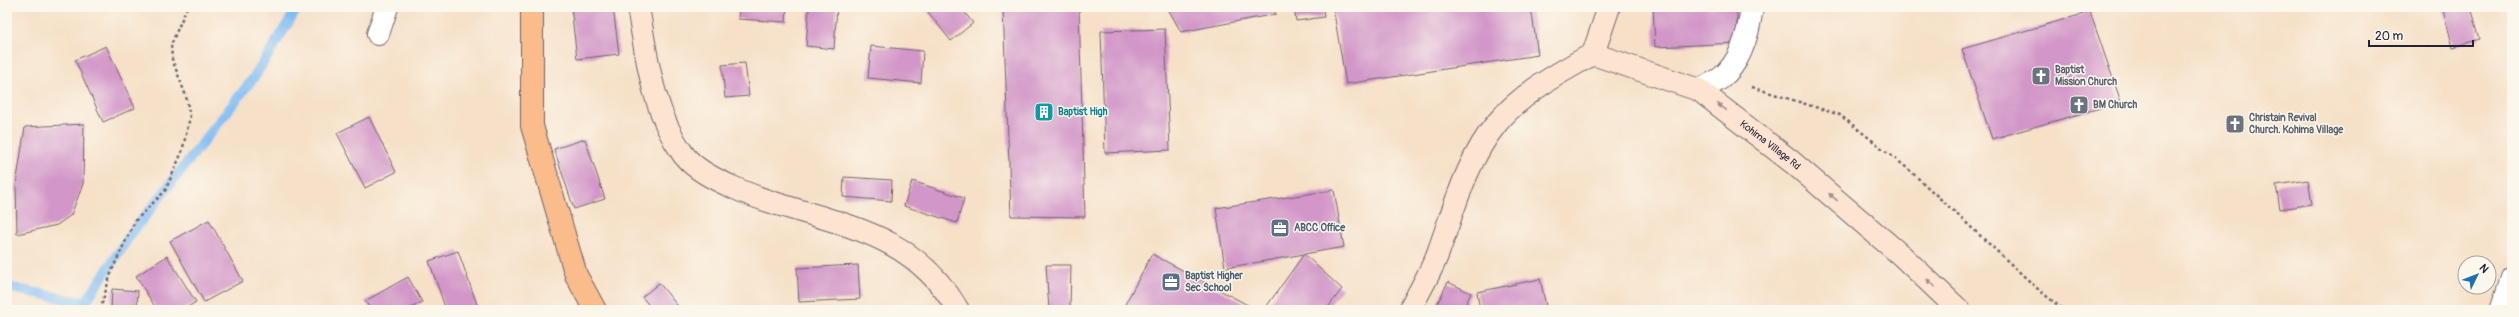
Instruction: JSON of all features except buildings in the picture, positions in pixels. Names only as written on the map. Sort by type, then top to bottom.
[{"type":"highway","points":[[532,7],[532,126],[576,275],[595,310]]},
{"type":"main road","points":[[638,7],[649,76],[662,116],[684,155],[713,178],[748,194],[833,219],[877,236],[913,259],[947,292],[958,310]]},
{"type":"main road","points":[[1410,310],[1438,254],[1459,192],[1479,152],[1497,123],[1527,96],[1561,72],[1593,54],[1609,7]]},
{"type":"main road","name":"Kohima Village Rd","points":[[1593,54],[1699,90],[1792,162],[1902,256],[1959,310]]},
{"type":"street","points":[[378,34],[387,7]]},
{"type":"street","points":[[1699,90],[1721,77],[1733,62],[1749,31],[1752,7]]},
{"type":"street","points":[[2502,308],[2512,278]]},
{"type":"path","points":[[100,310],[112,270],[135,221],[165,191],[185,142],[190,116],[186,96],[172,59],[171,45],[187,7]]},
{"type":"path","points":[[1721,77],[1840,115],[1907,168],[2040,291],[2064,310]]},
{"type":"waterway","points":[[7,287],[85,303],[131,234],[255,76],[298,7]]},
{"type":"place","name":"Baptist Mission Church","points":[[2041,76]]},
{"type":"place","name":"BM Church","points":[[2079,105]]},
{"type":"place","name":"Baptist High","points":[[1044,112]]},
{"type":"place","name":"Christain Revival Church. Kohima Village","points":[[2235,124]]},
{"type":"place","name":"ABCC Office","points":[[1280,228]]},
{"type":"place","name":"Baptist Higher Sec School","points":[[1171,282]]}]
